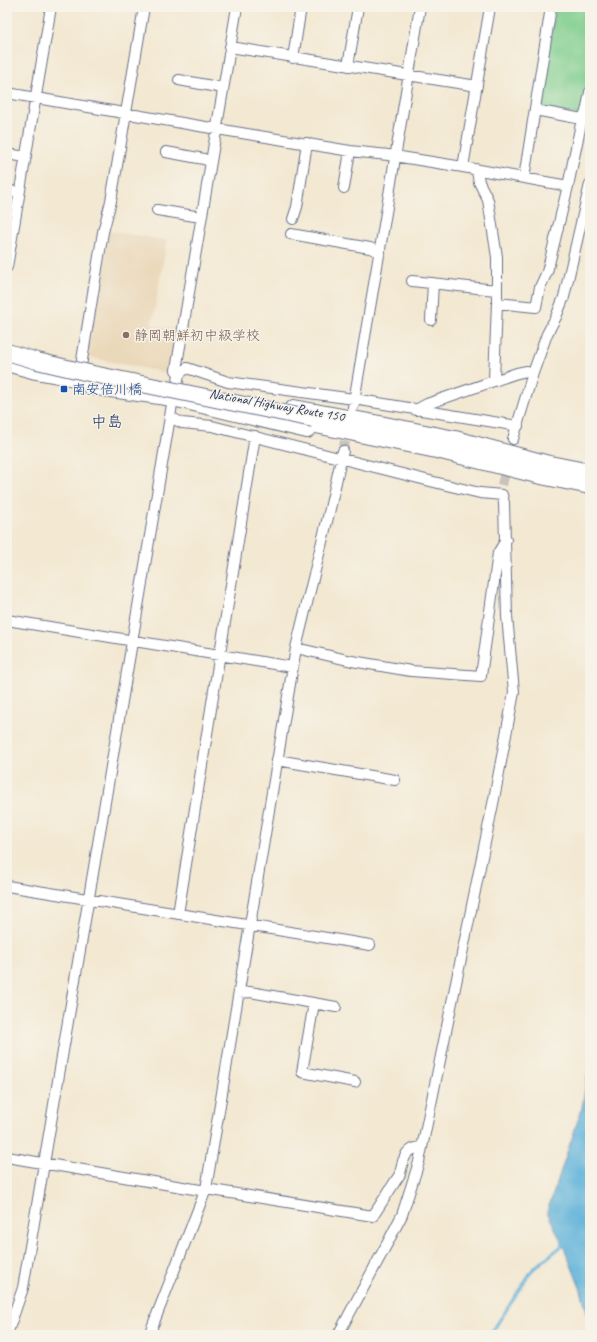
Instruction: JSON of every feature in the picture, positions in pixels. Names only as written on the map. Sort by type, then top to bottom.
[{"type":"highway","name":"National Highway Route 150","points":[[7,353],[455,439],[590,486]]},
{"type":"highway","points":[[7,353],[93,374],[313,421]]},
{"type":"highway","points":[[7,363],[36,371],[313,421]]},
{"type":"highway","name":"National Highway Route 150","points":[[7,372],[36,378],[176,386],[407,453],[468,466],[590,472]]},
{"type":"highway","name":"National Highway Route 150","points":[[313,421],[543,469]]},
{"type":"street","points":[[7,267],[51,7]]},
{"type":"street","points":[[81,366],[103,232],[111,201],[144,7]]},
{"type":"street","points":[[7,1334],[23,1288],[176,386],[176,370],[237,7]]},
{"type":"street","points":[[293,58],[301,7]]},
{"type":"street","points":[[348,66],[358,7]]},
{"type":"street","points":[[353,403],[380,252],[420,7]]},
{"type":"street","points":[[463,167],[490,7]]},
{"type":"street","points":[[524,178],[551,7]]},
{"type":"street","points":[[230,47],[477,86]]},
{"type":"street","points":[[179,80],[223,88]]},
{"type":"street","points":[[497,303],[536,307],[540,287],[548,266],[568,186],[582,119],[586,112],[590,92]]},
{"type":"street","points":[[7,93],[350,151],[463,167],[478,171],[568,186]]},
{"type":"street","points":[[535,110],[582,119]]},
{"type":"street","points":[[294,219],[307,143]]},
{"type":"street","points":[[344,188],[350,151]]},
{"type":"street","points":[[166,152],[204,159],[211,162]]},
{"type":"street","points":[[7,154],[26,157]]},
{"type":"street","points":[[478,171],[479,182],[488,200],[497,257],[494,380]]},
{"type":"street","points":[[513,439],[547,334],[564,297],[590,184]]},
{"type":"street","points":[[7,189],[19,194]]},
{"type":"street","points":[[157,210],[201,217]]},
{"type":"street","points":[[291,234],[370,248],[380,252]]},
{"type":"street","points":[[412,281],[496,290]]},
{"type":"street","points":[[431,320],[433,283]]},
{"type":"street","points":[[176,386],[187,368],[228,382],[353,403],[416,410],[518,426]]},
{"type":"street","points":[[416,410],[427,404],[494,380],[526,371],[534,373]]},
{"type":"street","points":[[170,416],[182,423],[212,426],[343,455],[480,493],[502,490],[506,540],[507,616],[514,692],[492,806],[419,1162],[402,1215],[338,1335]]},
{"type":"street","points":[[178,914],[221,655],[255,436]]},
{"type":"street","points":[[149,1335],[206,1189],[292,667],[343,455]]},
{"type":"street","points":[[296,648],[352,661],[411,671],[482,676],[498,553],[506,540]]},
{"type":"street","points":[[7,620],[292,667]]},
{"type":"street","points":[[277,760],[394,780]]},
{"type":"street","points":[[7,886],[370,945]]},
{"type":"street","points":[[239,993],[250,992],[336,1007]]},
{"type":"street","points":[[314,1003],[302,1072],[355,1082]]},
{"type":"street","points":[[7,1157],[200,1190],[206,1189],[373,1216],[400,1174],[403,1161],[407,1153],[422,1146]]},
{"type":"shaded area","points":[[109,231],[167,240],[152,325],[180,331],[172,374],[87,357]]},
{"type":"green space","points":[[556,7],[590,7],[590,75],[583,112],[579,115],[543,109],[540,104]]},
{"type":"water","points":[[590,1061],[590,1323],[581,1290],[563,1245],[547,1212],[582,1108]]},
{"type":"waterway","points":[[490,1335],[533,1269],[563,1245],[563,1242]]},
{"type":"tunnel","points":[[343,451],[348,427]]},
{"type":"tunnel","points":[[502,485],[513,439]]},
{"type":"place","name":"静岡朝鮮初中級学校","points":[[126,335]]},
{"type":"place","name":"南安倍川橋","points":[[64,389]]},
{"type":"district","name":"中島","points":[[107,422]]}]
